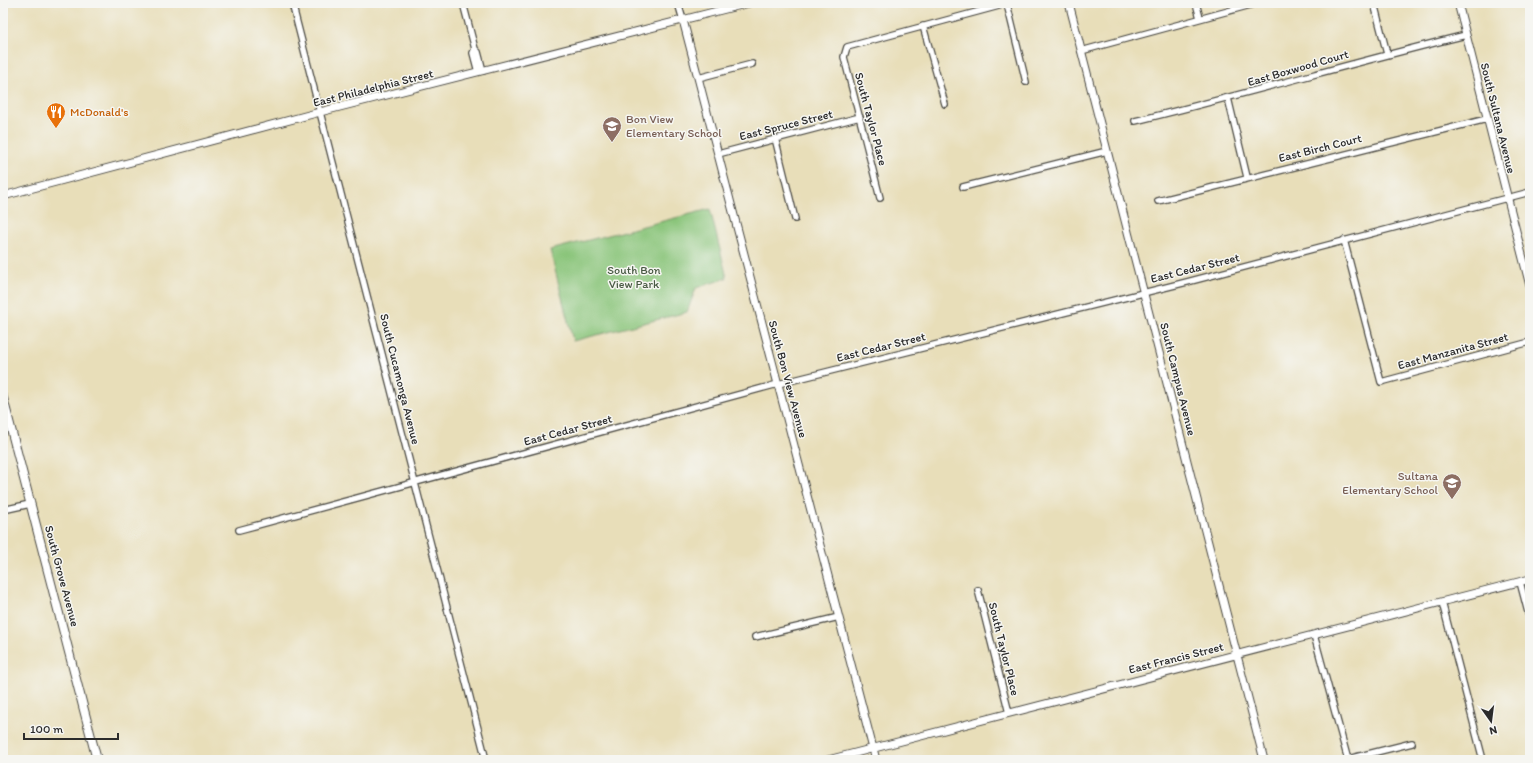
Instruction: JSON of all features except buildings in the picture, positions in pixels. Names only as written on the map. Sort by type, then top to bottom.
[{"type":"main road","name":"South Grove Avenue","points":[[3,398],[97,760]]},
{"type":"street","name":"South Cucamonga Avenue","points":[[292,3],[486,760]]},
{"type":"street","points":[[463,3],[475,49],[478,52],[480,72]]},
{"type":"street","name":"South Bon View Avenue","points":[[678,3],[876,760]]},
{"type":"street","name":"East Philadelphia Street","points":[[3,196],[320,112],[749,3]]},
{"type":"street","points":[[945,104],[923,26],[1009,3],[1026,82]]},
{"type":"street","name":"South Campus Avenue","points":[[1069,3],[1264,760]]},
{"type":"street","points":[[1196,3],[1200,18]]},
{"type":"street","points":[[1081,50],[1258,3]]},
{"type":"street","points":[[1374,3],[1387,54]]},
{"type":"street","name":"South Sultana Avenue","points":[[1458,3],[1530,286]]},
{"type":"street","name":"South Taylor Place","points":[[880,198],[844,57],[848,46],[923,26]]},
{"type":"street","name":"East Boxwood Court","points":[[1135,121],[1228,98],[1387,54],[1466,35]]},
{"type":"street","points":[[698,78],[752,64]]},
{"type":"street","points":[[1228,98],[1247,177]]},
{"type":"street","name":"East Spruce Street","points":[[718,154],[860,117]]},
{"type":"street","name":"East Birch Court","points":[[1158,201],[1247,177],[1487,119]]},
{"type":"street","points":[[775,138],[796,219]]},
{"type":"street","points":[[963,187],[1107,151]]},
{"type":"street","name":"East Cedar Street","points":[[239,530],[778,384],[1144,292],[1530,192]]},
{"type":"street","name":"East Manzanita Street","points":[[1344,240],[1381,382],[1530,342]]},
{"type":"street","points":[[3,510],[30,504]]},
{"type":"street","name":"East Francis Street","points":[[828,760],[1530,579]]},
{"type":"street","points":[[1520,582],[1530,620]]},
{"type":"street","name":"South Taylor Place","points":[[978,590],[1009,713]]},
{"type":"street","points":[[1442,602],[1483,760]]},
{"type":"street","points":[[755,637],[839,618]]},
{"type":"street","points":[[1314,634],[1348,760],[1412,743]]},
{"type":"green space","name":"South Bon View Park","points":[[710,209],[727,278],[696,288],[687,312],[573,341],[550,250]]},
{"type":"place","name":"McDonald's","points":[[56,129]]},
{"type":"place","name":"Bon View Elementary School","points":[[612,143]]},
{"type":"place","name":"Sultana Elementary School","points":[[1452,500]]}]
